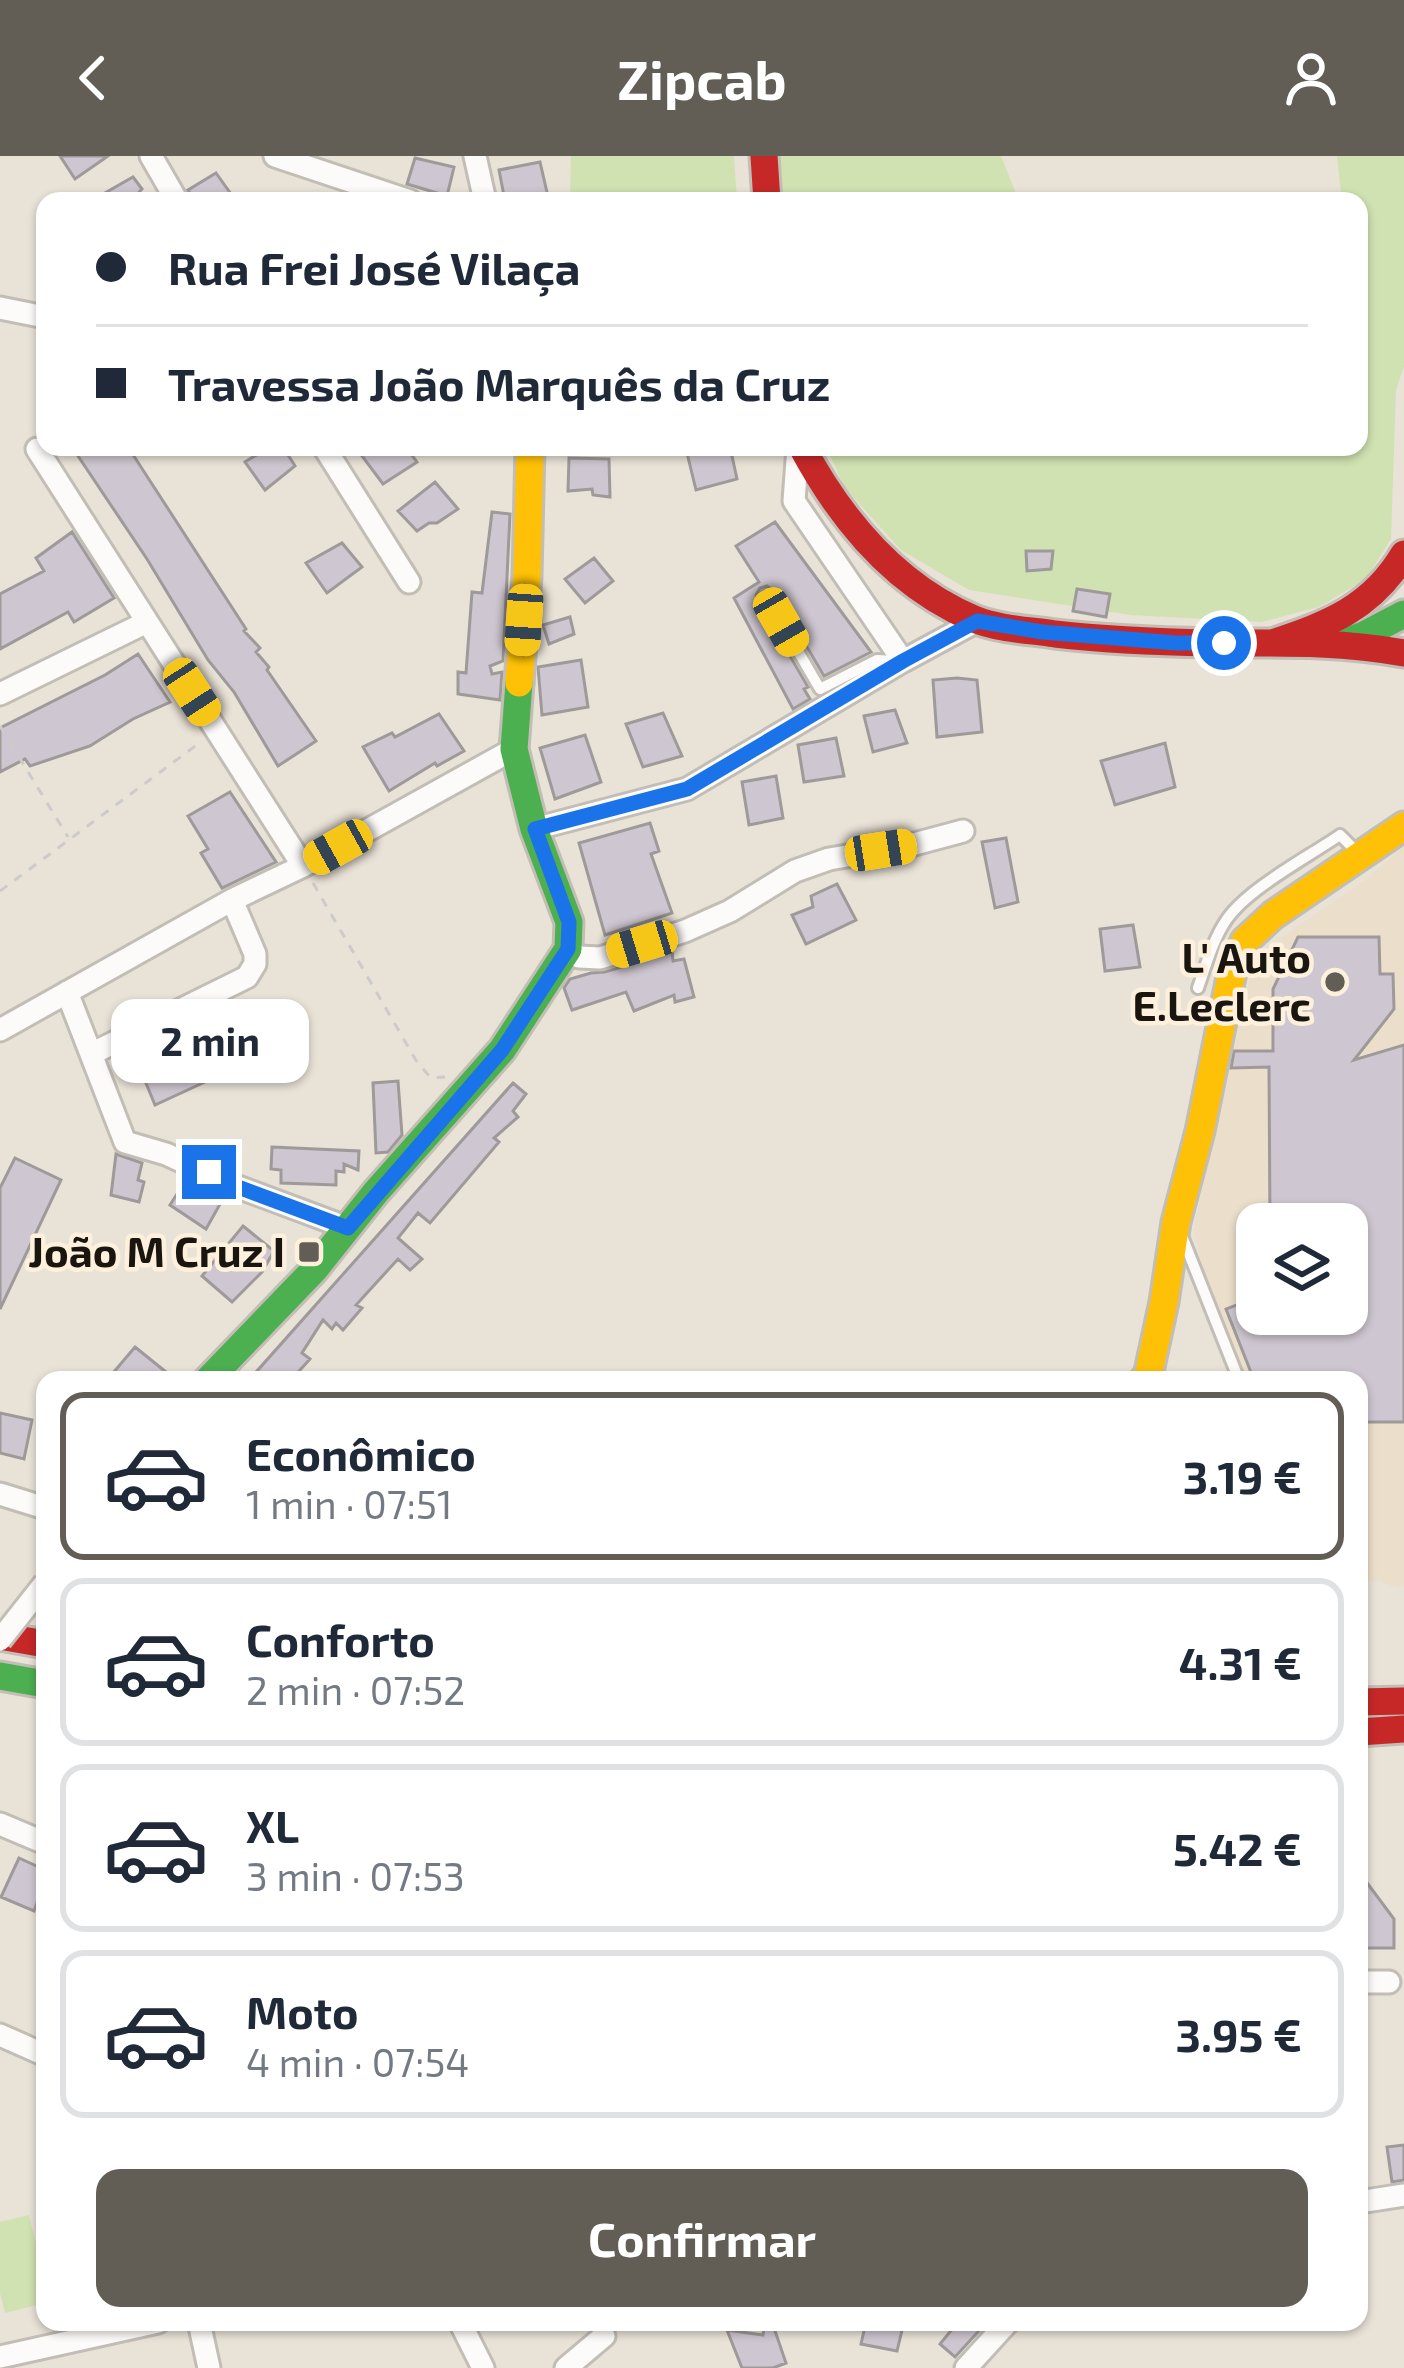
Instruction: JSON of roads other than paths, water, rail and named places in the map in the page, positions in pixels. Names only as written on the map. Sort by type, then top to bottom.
[{"type":"main road","points":[[764,156],[766,192]]},
{"type":"main road","points":[[217,1371],[314,1270],[502,1050],[568,949],[569,922],[535,829],[514,749],[527,576],[530,456]]},
{"type":"main road","points":[[805,456],[858,535],[909,581],[977,621],[1131,640],[1341,643],[1404,653]]},
{"type":"main road","points":[[1272,643],[1356,610],[1385,584],[1404,554]]},
{"type":"main road","points":[[1341,643],[1404,614]]},
{"type":"main road","points":[[1149,1371],[1176,1222],[1233,967],[1245,941],[1273,915],[1402,828]]},
{"type":"main road","points":[[0,1638],[36,1643]]},
{"type":"main road","points":[[0,1676],[36,1682]]},
{"type":"main road","points":[[1368,1702],[1404,1701]]},
{"type":"main road","points":[[1368,1731],[1404,1729]]},
{"type":"main road","points":[[1368,1744],[1404,1743]]},
{"type":"street","points":[[152,156],[172,192]]},
{"type":"street","points":[[275,156],[383,192]]},
{"type":"street","points":[[475,156],[483,192]]},
{"type":"street","points":[[0,308],[36,315]]},
{"type":"street","points":[[41,456],[303,866]]},
{"type":"street","points":[[330,456],[409,581]]},
{"type":"street","points":[[799,456],[794,501],[903,661]]},
{"type":"street","points":[[535,829],[687,789],[977,621]]},
{"type":"street","points":[[0,694],[147,622]]},
{"type":"street","points":[[0,1030],[514,749]]},
{"type":"street","points":[[568,949],[579,957],[600,958],[685,931],[812,865],[963,831]]},
{"type":"street","points":[[91,1054],[248,976],[255,954],[232,900]]},
{"type":"street","points":[[67,992],[125,1142],[348,1228]]},
{"type":"street","points":[[0,1494],[36,1505]]},
{"type":"street","points":[[0,1638],[36,1594]]},
{"type":"street","points":[[0,1823],[36,1840]]},
{"type":"street","points":[[1368,1982],[1389,1982]]},
{"type":"street","points":[[0,2035],[36,2051]]},
{"type":"street","points":[[1368,2201],[1404,2195]]},
{"type":"street","points":[[0,2357],[117,2331]]},
{"type":"street","points":[[201,2331],[209,2368]]},
{"type":"street","points":[[465,2331],[484,2368]]},
{"type":"street","points":[[966,2368],[1000,2331]]},
{"type":"street","points":[[566,2368],[604,2336]]},
{"type":"lane","points":[[766,596],[820,689],[877,660],[903,661]]},
{"type":"lane","points":[[1198,988],[1227,919],[1249,897],[1340,835],[1360,855]]},
{"type":"lane","points":[[1176,1222],[1234,1371]]},
{"type":"place","name":"L' Auto E.Leclerc","points":[[1335,982]]},
{"type":"place","name":"João M Cruz I","points":[[309,1252]]}]
